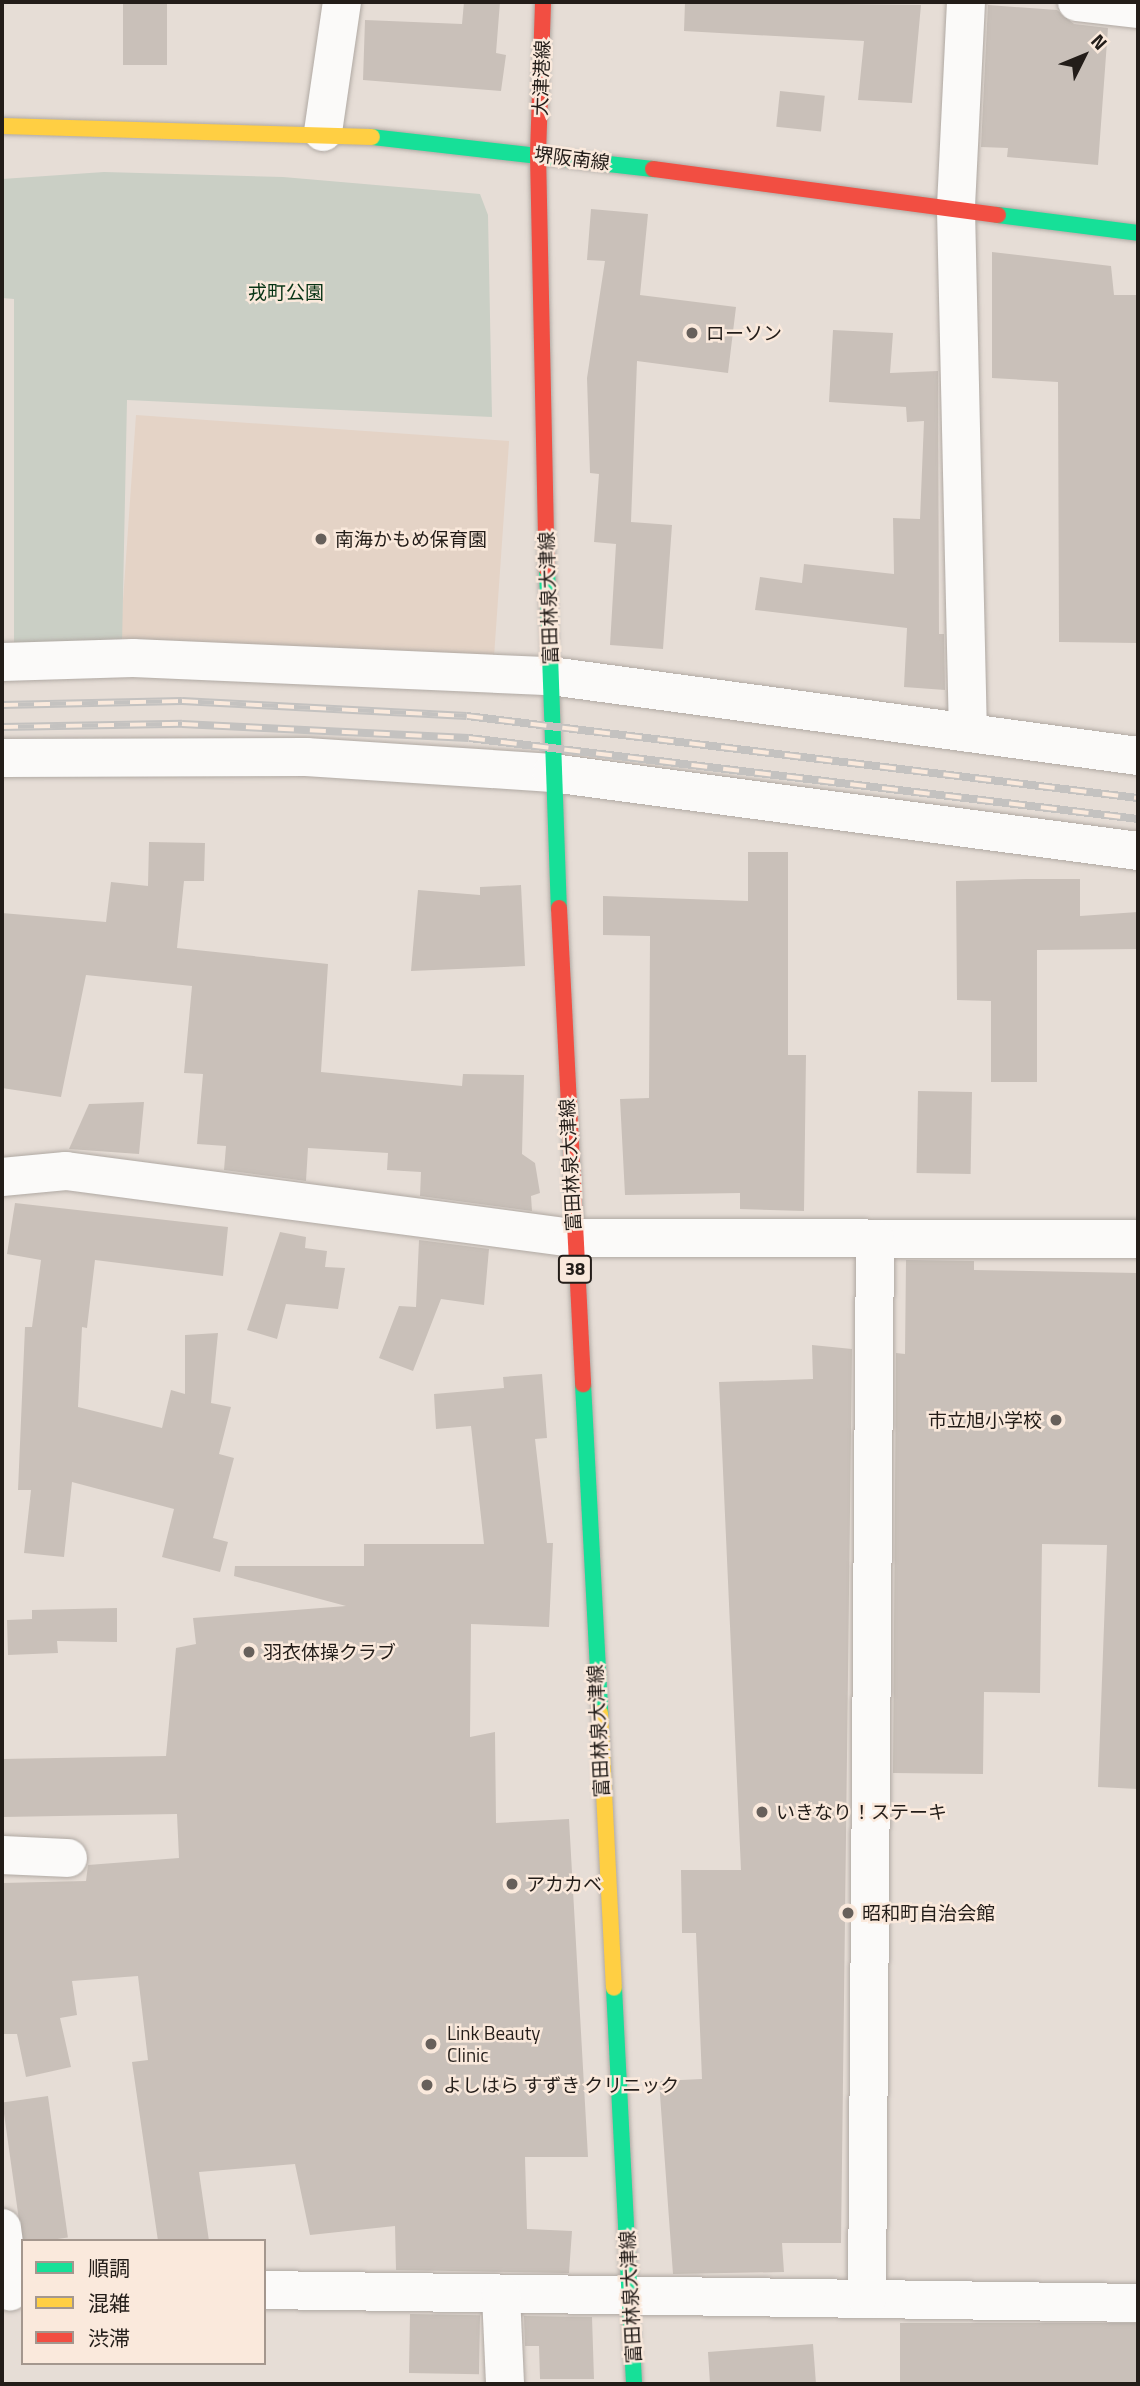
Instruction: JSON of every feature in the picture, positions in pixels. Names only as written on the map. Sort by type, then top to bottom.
[{"type":"main road","name":"大津港線","points":[[538,154],[548,3]]},
{"type":"main road","name":"堺阪南線","points":[[2,126],[323,132],[538,154],[1138,233]]},
{"type":"main road","name":"富田林泉大津線","points":[[538,154],[552,773],[573,1238],[634,2384]]},
{"type":"street","points":[[323,132],[342,2]]},
{"type":"street","points":[[966,2],[956,210],[968,733]]},
{"type":"street","points":[[1077,2],[1138,9]]},
{"type":"street","points":[[2,662],[133,658],[551,676],[1138,756]]},
{"type":"street","points":[[2,758],[306,757],[552,773],[1138,851]]},
{"type":"street","points":[[2,1180],[66,1171],[573,1238],[1138,1239]]},
{"type":"street","points":[[867,2298],[875,1239]]},
{"type":"street","points":[[2,1856],[68,1858]]},
{"type":"street","points":[[2,2228],[11,2291]]},
{"type":"street","points":[[266,2290],[1138,2303]]},
{"type":"street","points":[[501,2295],[505,2384]]},
{"type":"shaded area","name":"南海かもめ保育園","points":[[136,415],[509,441],[493,665],[120,638]]},
{"type":"green space","name":"戎町公園","points":[[104,172],[283,177],[480,194],[488,215],[492,417],[127,400],[122,645],[14,648],[14,299],[2,298],[2,179]]},
{"type":"building","points":[[123,2],[167,2],[167,65],[123,65]]},
{"type":"building","points":[[464,2],[500,2],[496,53],[506,55],[501,91],[363,80],[365,20],[462,24]]},
{"type":"building","points":[[685,2],[921,5],[912,103],[858,100],[864,41],[684,31]]},
{"type":"building","points":[[988,5],[1057,10],[1074,24],[1108,28],[1098,165],[1007,157],[1008,148],[981,147]]},
{"type":"building","points":[[780,91],[825,96],[821,132],[776,127]]},
{"type":"building","points":[[591,209],[648,214],[640,295],[736,307],[728,373],[637,361],[631,522],[672,525],[663,649],[610,645],[616,544],[594,542],[599,474],[590,473],[587,378],[605,261],[587,260]]},
{"type":"building","points":[[992,252],[1111,266],[1114,295],[1138,295],[1138,643],[1059,642],[1058,382],[992,378]]},
{"type":"building","points":[[833,330],[893,333],[890,373],[938,371],[939,634],[944,634],[945,690],[904,687],[907,628],[755,610],[760,577],[802,583],[804,564],[894,574],[893,518],[920,519],[924,421],[907,422],[906,407],[829,402]]},
{"type":"building","points":[[149,842],[205,843],[204,881],[184,881],[177,948],[328,964],[321,1072],[462,1086],[463,1074],[524,1075],[522,1154],[535,1163],[540,1193],[531,1196],[532,1211],[420,1196],[421,1172],[387,1170],[388,1153],[308,1148],[306,1181],[224,1170],[226,1146],[197,1144],[203,1074],[184,1073],[192,986],[86,975],[61,1097],[2,1088],[2,913],[106,922],[111,882],[148,886]]},
{"type":"building","points":[[748,852],[788,852],[788,1055],[806,1055],[804,1211],[740,1209],[740,1193],[625,1195],[620,1099],[649,1098],[650,936],[603,935],[603,896],[748,901]]},
{"type":"building","points":[[1080,879],[1080,916],[1138,912],[1138,949],[1037,950],[1037,1082],[991,1082],[991,1001],[957,1000],[956,881]]},
{"type":"building","points":[[521,885],[525,966],[411,971],[418,890],[480,895],[480,887]]},
{"type":"building","points":[[918,1091],[972,1092],[971,1174],[917,1173]]},
{"type":"building","points":[[144,1102],[139,1154],[69,1149],[89,1104]]},
{"type":"building","points":[[15,1203],[228,1227],[223,1276],[95,1260],[87,1328],[82,1327],[78,1407],[162,1428],[171,1390],[185,1394],[185,1335],[218,1333],[211,1403],[231,1407],[219,1454],[234,1458],[213,1538],[228,1542],[220,1572],[162,1557],[174,1509],[72,1482],[64,1557],[24,1553],[31,1490],[18,1490],[25,1327],[32,1327],[41,1260],[7,1254]]},
{"type":"building","points":[[280,1232],[306,1237],[305,1248],[327,1251],[325,1267],[345,1268],[338,1309],[286,1304],[277,1339],[247,1330]]},
{"type":"building","points":[[419,1240],[489,1249],[484,1305],[441,1299],[413,1371],[379,1358],[399,1306],[416,1307]]},
{"type":"building","points":[[906,1260],[974,1261],[974,1270],[1138,1273],[1138,1789],[1098,1787],[1107,1545],[1042,1544],[1040,1693],[984,1692],[983,1774],[893,1773],[896,1353],[905,1354]]},
{"type":"building","points":[[812,1345],[852,1349],[841,2243],[782,2243],[784,2272],[673,2274],[659,2081],[702,2079],[696,1933],[682,1933],[681,1870],[741,1870],[719,1382],[813,1379]]},
{"type":"building","points":[[542,1374],[547,1438],[535,1439],[547,1543],[553,1543],[549,1627],[471,1624],[470,1737],[495,1732],[496,1823],[569,1819],[588,2157],[525,2157],[527,2229],[572,2231],[569,2273],[396,2270],[395,2226],[310,2235],[295,2164],[199,2172],[209,2239],[158,2239],[132,2062],[148,2060],[138,1976],[72,1981],[77,2015],[60,2018],[71,2067],[26,2077],[17,2034],[2,2034],[2,1883],[86,1881],[88,1865],[179,1858],[177,1814],[2,1817],[2,1759],[166,1756],[176,1648],[196,1644],[193,1618],[346,1606],[234,1576],[235,1566],[364,1566],[364,1544],[484,1544],[471,1426],[436,1429],[434,1394],[504,1388],[503,1377]]},
{"type":"building","points":[[117,1608],[117,1642],[57,1641],[58,1653],[8,1655],[7,1620],[32,1619],[32,1610]]},
{"type":"building","points":[[48,2096],[68,2238],[22,2239],[2,2102]]},
{"type":"building","points":[[410,2314],[480,2315],[479,2374],[409,2373]]},
{"type":"building","points":[[524,2316],[592,2317],[594,2379],[540,2379],[539,2346],[525,2346]]},
{"type":"building","points":[[900,2323],[1138,2323],[1138,2384],[900,2384]]},
{"type":"building","points":[[813,2344],[816,2384],[710,2384],[708,2352]]},
{"type":"railway","points":[[2,705],[182,701],[467,716],[1138,798]]},
{"type":"railway","points":[[2,727],[182,724],[469,738],[1138,819]]},
{"type":"traffic: fast","points":[[372,137],[653,169]]},
{"type":"traffic: fast","points":[[998,215],[1138,233]]},
{"type":"traffic: fast","points":[[547,569],[559,908]]},
{"type":"traffic: fast","points":[[583,1384],[600,1713]]},
{"type":"traffic: fast","points":[[614,1988],[634,2384]]},
{"type":"traffic: slow","points":[[2,126],[372,137]]},
{"type":"traffic: slow","points":[[600,1713],[614,1988]]},
{"type":"traffic: jam","points":[[538,154],[543,2]]},
{"type":"traffic: jam","points":[[538,154],[547,569]]},
{"type":"traffic: jam","points":[[653,169],[998,215]]},
{"type":"traffic: jam","points":[[559,908],[583,1384]]},
{"type":"place","name":"ローソン","points":[[692,333]]},
{"type":"place","name":"南海かもめ保育園","points":[[321,539]]},
{"type":"place","name":"市立旭小学校","points":[[1056,1420]]},
{"type":"place","name":"羽衣体操クラブ","points":[[249,1652]]},
{"type":"place","name":"いきなり！ステーキ","points":[[762,1812]]},
{"type":"place","name":"アカカベ","points":[[512,1884]]},
{"type":"place","name":"昭和町自治会館","points":[[848,1913]]},
{"type":"place","name":"Link Beauty Clinic","points":[[431,2044]]},
{"type":"place","name":"よしはら すずき クリニック","points":[[427,2085]]}]
